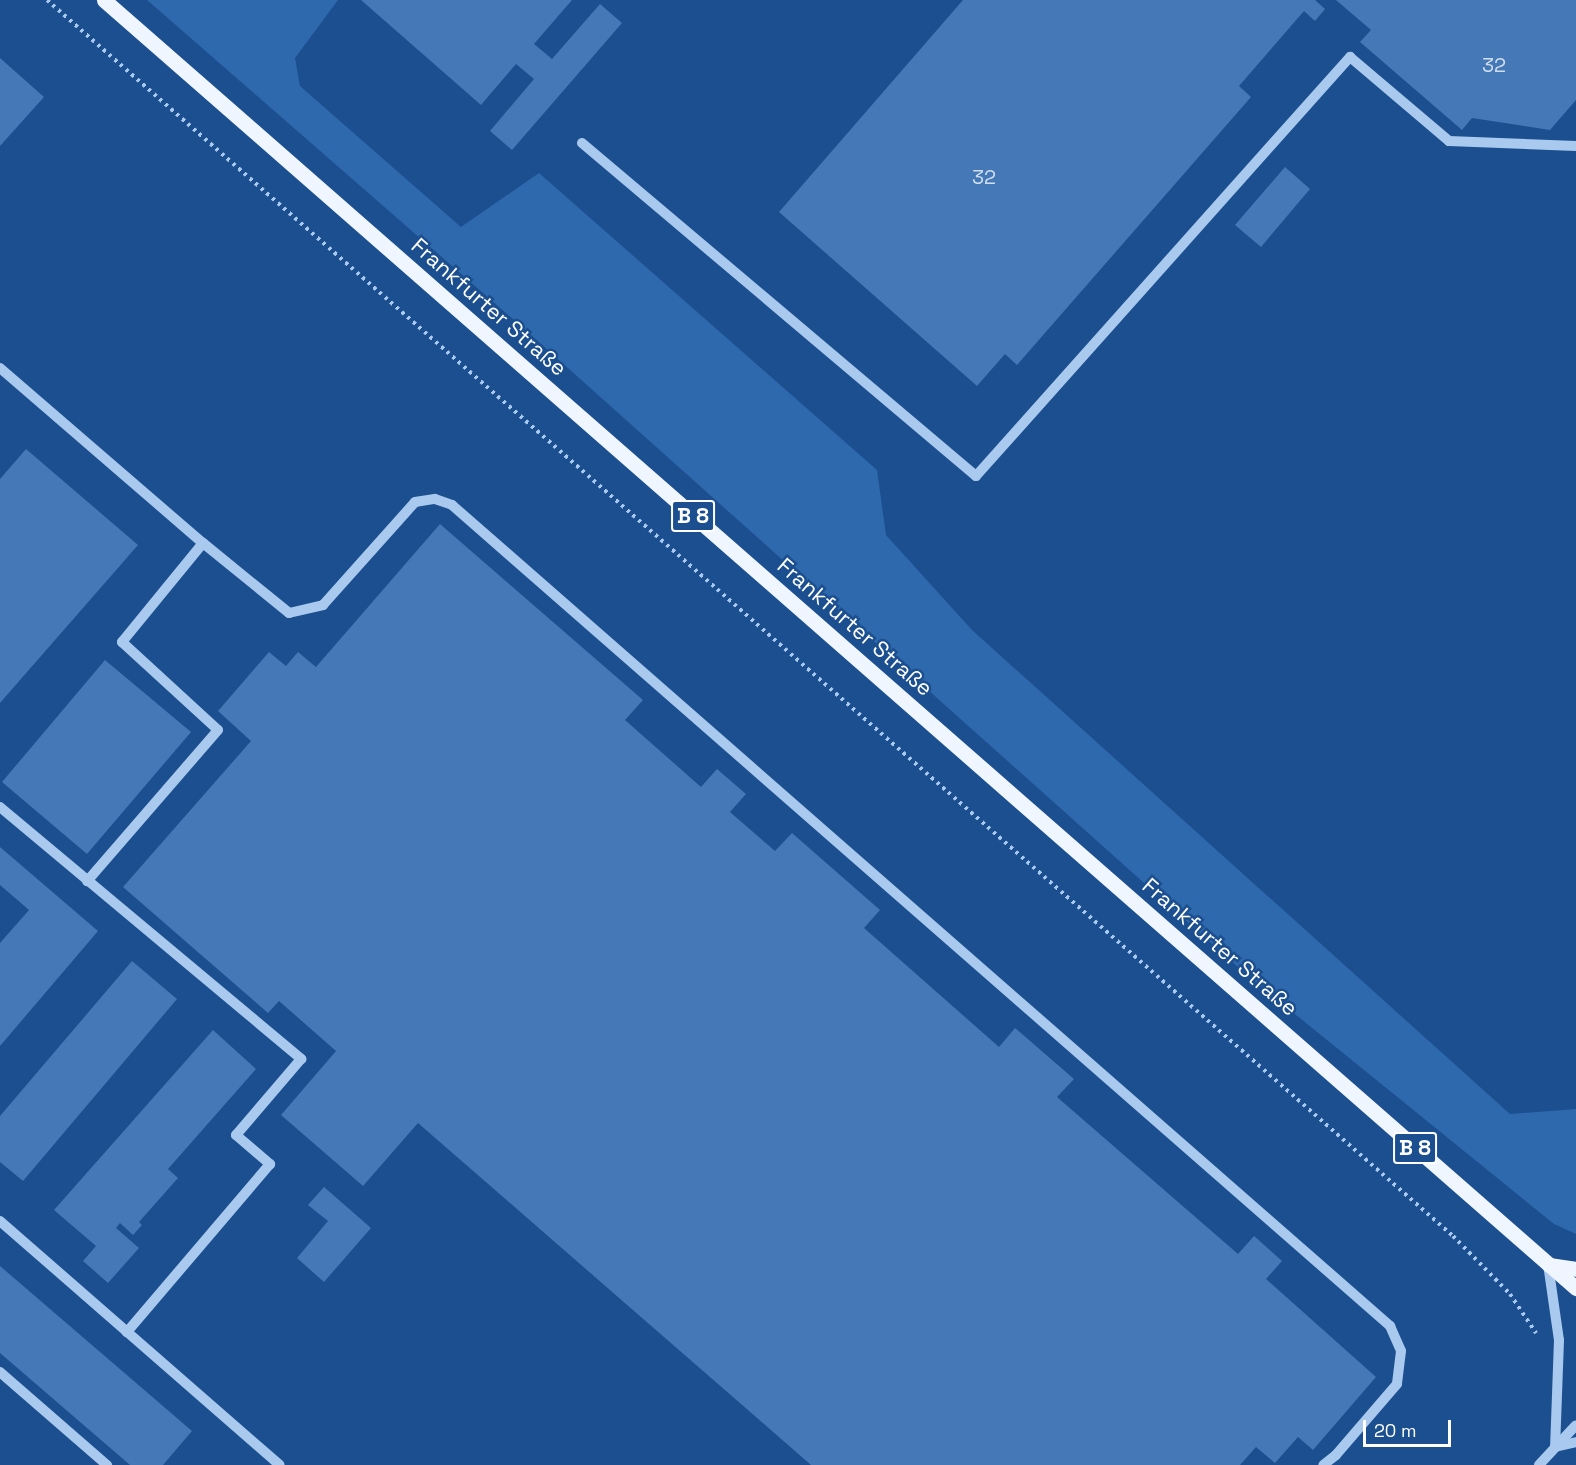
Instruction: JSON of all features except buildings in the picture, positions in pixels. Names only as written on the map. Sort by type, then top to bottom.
[{"type":"main road","name":"Frankfurter Straße","points":[[104,0],[1576,1288]]},
{"type":"main road","points":[[1548,1264],[1576,1269]]},
{"type":"street","points":[[582,143],[976,476],[1350,57],[1449,141],[1576,146]]},
{"type":"street","points":[[0,368],[203,543],[289,613],[323,605],[415,502],[435,500],[452,505],[1390,1326],[1401,1352],[1397,1384],[1336,1455],[1323,1465]]},
{"type":"street","points":[[87,881],[218,730],[122,642],[203,543]]},
{"type":"street","points":[[0,807],[301,1059],[236,1135],[270,1164],[127,1332]]},
{"type":"street","points":[[0,1221],[280,1465]]},
{"type":"street","points":[[1548,1264],[1559,1340],[1555,1447]]},
{"type":"street","points":[[0,1372],[107,1465]]},
{"type":"street","points":[[1539,1465],[1576,1425]]},
{"type":"street","points":[[1555,1447],[1576,1442]]},
{"type":"path","points":[[47,0],[1453,1236],[1510,1294],[1542,1342],[1559,1340]]},
{"type":"shaded area","points":[[147,0],[338,0],[295,58],[300,86],[461,227],[539,173],[877,470],[886,535],[972,630],[1510,1114],[1576,1109],[1576,1234],[1554,1224],[1248,976],[522,327]]}]
